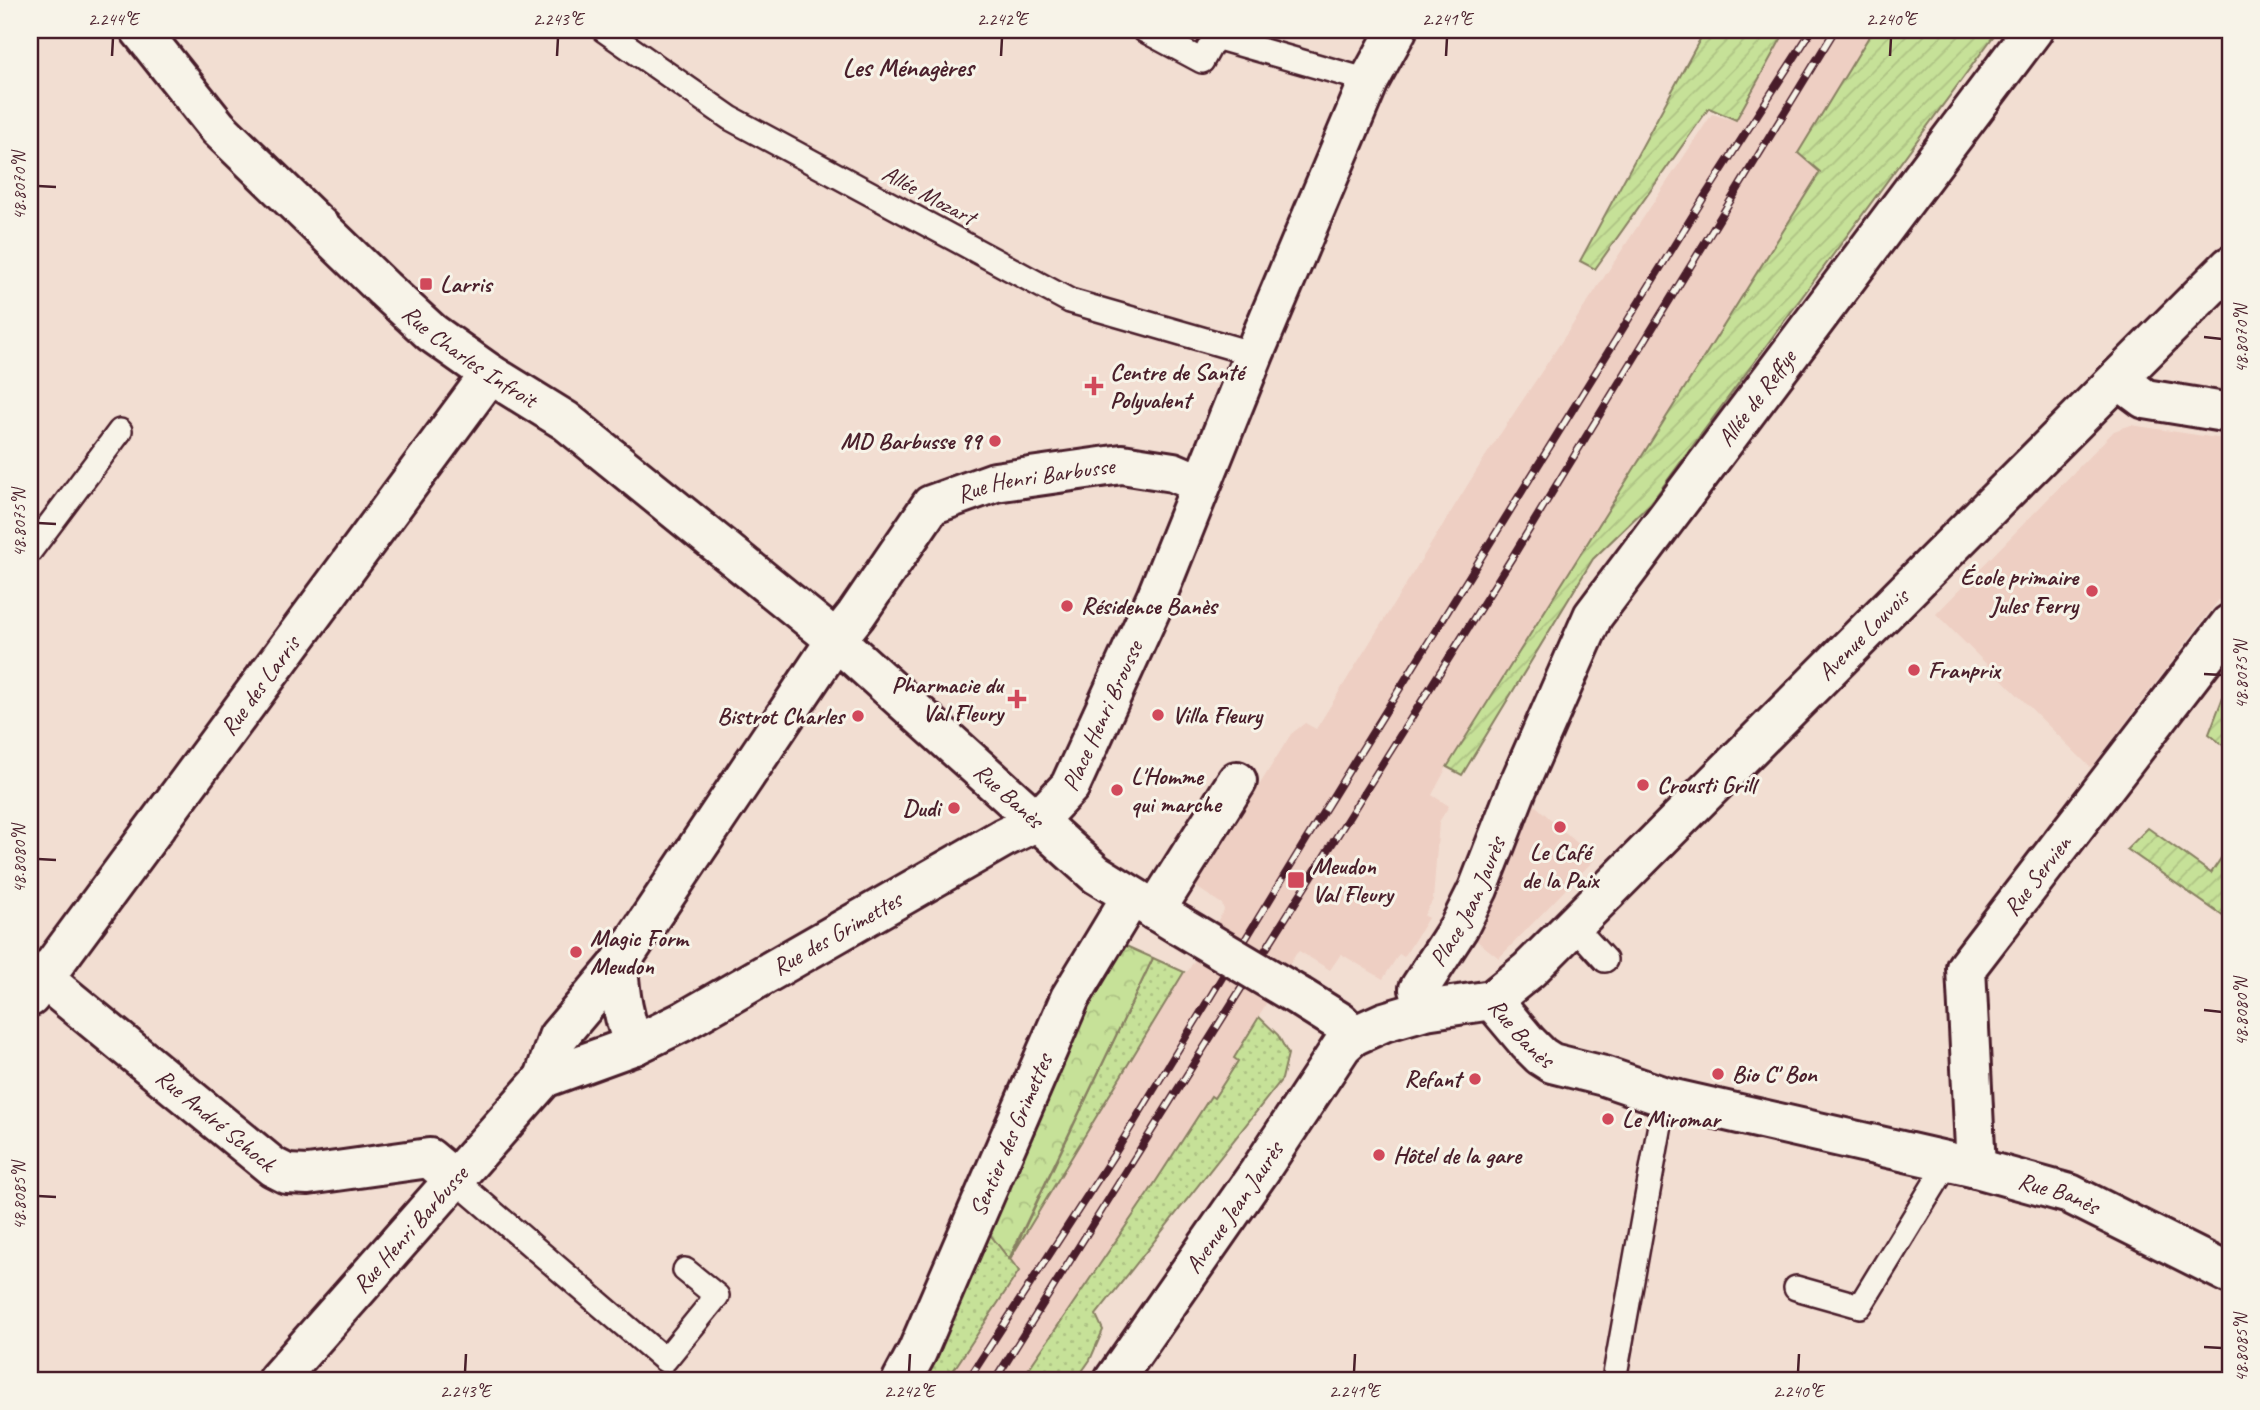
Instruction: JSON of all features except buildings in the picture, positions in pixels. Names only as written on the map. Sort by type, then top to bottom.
[{"type":"street","name":"Rue Charles Infroit","points":[[140,30],[218,128],[432,333],[490,374],[566,421],[836,639]]},
{"type":"street","name":"Allée de Reffye","points":[[1517,789],[1593,616],[2034,30]]},
{"type":"street","points":[[1201,484],[1387,33]]},
{"type":"street","name":"Avenue Louvois","points":[[1492,1000],[1529,970],[1574,926],[2230,266]]},
{"type":"street","name":"Rue des Larris","points":[[37,988],[490,374]]},
{"type":"street","points":[[2118,379],[2145,399],[2230,413]]},
{"type":"street","name":"Rue Henri Barbusse","points":[[278,1380],[544,1078],[558,1037],[618,966],[836,639],[856,615],[931,505],[995,482],[1122,464],[1173,472],[1201,484]]},
{"type":"street","name":"Place Henri Brousse","points":[[1036,822],[1070,786],[1156,598],[1201,484]]},
{"type":"street","name":"Rue Servien","points":[[1962,1165],[1966,968],[2230,624]]},
{"type":"street","name":"Rue Banès","points":[[836,639],[1096,874],[1340,1022],[1353,1036],[1384,1022],[1425,1010],[1492,1000],[1541,1056],[1552,1063],[1606,1069],[1665,1097],[1962,1165],[2070,1194],[2230,1274]]},
{"type":"street","name":"Sentier des Grimettes","points":[[909,1366],[1070,998],[1155,911],[1237,781]]},
{"type":"street","name":"Place Jean Jaurès","points":[[1425,1010],[1419,989],[1459,927],[1478,889],[1517,789]]},
{"type":"street","name":"Rue des Grimettes","points":[[635,1045],[682,1023],[1003,838],[1036,822]]},
{"type":"street","points":[[618,966],[621,1002],[628,1031],[635,1045]]},
{"type":"street","name":"Rue André Schock","points":[[37,988],[273,1167],[287,1174],[308,1175],[429,1158],[454,1179]]},
{"type":"street","name":"Avenue Jean Jaurès","points":[[1115,1380],[1259,1172],[1330,1063],[1353,1036]]},
{"type":"street","name":"Rue Henri Barbusse","points":[[544,1078],[635,1045]]},
{"type":"lane","name":"Allée Mozart","points":[[604,30],[730,118],[1070,301],[1254,354]]},
{"type":"lane","points":[[1144,30],[1202,61],[1215,37],[1369,81]]},
{"type":"lane","points":[[30,551],[120,431]]},
{"type":"lane","points":[[1574,926],[1605,961]]},
{"type":"lane","points":[[1614,1380],[1665,1097]]},
{"type":"lane","points":[[1796,1288],[1860,1306],[1962,1165]]},
{"type":"lane","points":[[454,1179],[665,1360],[717,1296],[685,1270]]},
{"type":"shaded area","points":[[1786,30],[1873,30],[1798,153],[1820,172],[1432,795],[1449,806],[1439,822],[1433,900],[1424,915],[1428,918],[1404,957],[1399,954],[1383,979],[1341,954],[1330,970],[1299,951],[1234,1057],[1238,1061],[1214,1099],[1210,1097],[1033,1380],[929,1380],[1022,1240],[1224,910],[1222,904],[1196,887],[1291,734],[1305,723],[1316,729],[1485,457],[1712,114],[1736,121]]},
{"type":"shaded area","name":"École primaire Jules Ferry","points":[[2131,425],[2230,440],[2230,585],[2091,768],[1936,614],[2114,431]]},
{"type":"shaded area","points":[[1517,789],[1595,859],[1499,958],[1459,927]]},
{"type":"green space","points":[[1705,30],[1786,30],[1736,120],[1709,108],[1595,269],[1580,261]]},
{"type":"green space","points":[[1873,30],[1998,30],[1650,504],[1593,559],[1462,775],[1447,767],[1820,172],[1798,153]]},
{"type":"green space","points":[[2223,697],[2230,704],[2230,751],[2209,734]]},
{"type":"green space","points":[[2148,828],[2211,873],[2230,845],[2230,921],[2127,849]]},
{"type":"green space","points":[[1117,942],[1153,958],[1009,1259],[986,1229],[1085,1002]]},
{"type":"green space","points":[[1153,958],[1184,972],[1010,1259]]},
{"type":"green space","points":[[1259,1017],[1278,1035],[1288,1054],[1282,1079],[1096,1315],[1103,1330],[1090,1360],[1076,1380],[1021,1380],[1211,1096],[1214,1098],[1238,1061],[1234,1058]]},
{"type":"green space","points":[[986,1229],[1019,1271],[947,1380],[918,1380]]},
{"type":"railway","points":[[968,1380],[1115,1153],[1703,199],[1812,30]]},
{"type":"railway","points":[[995,1380],[1513,556],[1835,30]]},
{"type":"place","name":"Larris","points":[[426,284]]},
{"type":"place","name":"Centre de Santé Polyvalent","points":[[1094,386]]},
{"type":"place","name":"MD Barbusse 99","points":[[995,441]]},
{"type":"place","name":"École primaire Jules Ferry","points":[[2092,591]]},
{"type":"place","name":"Résidence Banès","points":[[1067,606]]},
{"type":"place","name":"Franprix","points":[[1914,670]]},
{"type":"place","name":"Pharmacie du Val Fleury","points":[[1017,699]]},
{"type":"place","name":"Villa Fleury","points":[[1158,715]]},
{"type":"place","name":"Bistrot Charles","points":[[858,716]]},
{"type":"place","name":"Crousti Grill","points":[[1643,785]]},
{"type":"place","name":"L'Homme qui marche","points":[[1117,790]]},
{"type":"place","name":"Dudi","points":[[954,808]]},
{"type":"place","name":"Le Café de la Paix","points":[[1560,827]]},
{"type":"place","name":"Meudon Val Fleury","points":[[1296,880]]},
{"type":"place","name":"Magic Form Meudon","points":[[576,952]]},
{"type":"place","name":"Bio C' Bon","points":[[1718,1074]]},
{"type":"place","name":"Refant","points":[[1475,1079]]},
{"type":"place","name":"Le Miromar","points":[[1608,1119]]},
{"type":"place","name":"Hôtel de la gare","points":[[1379,1155]]},
{"type":"district","name":"Les Ménagères","points":[[908,67]]}]
